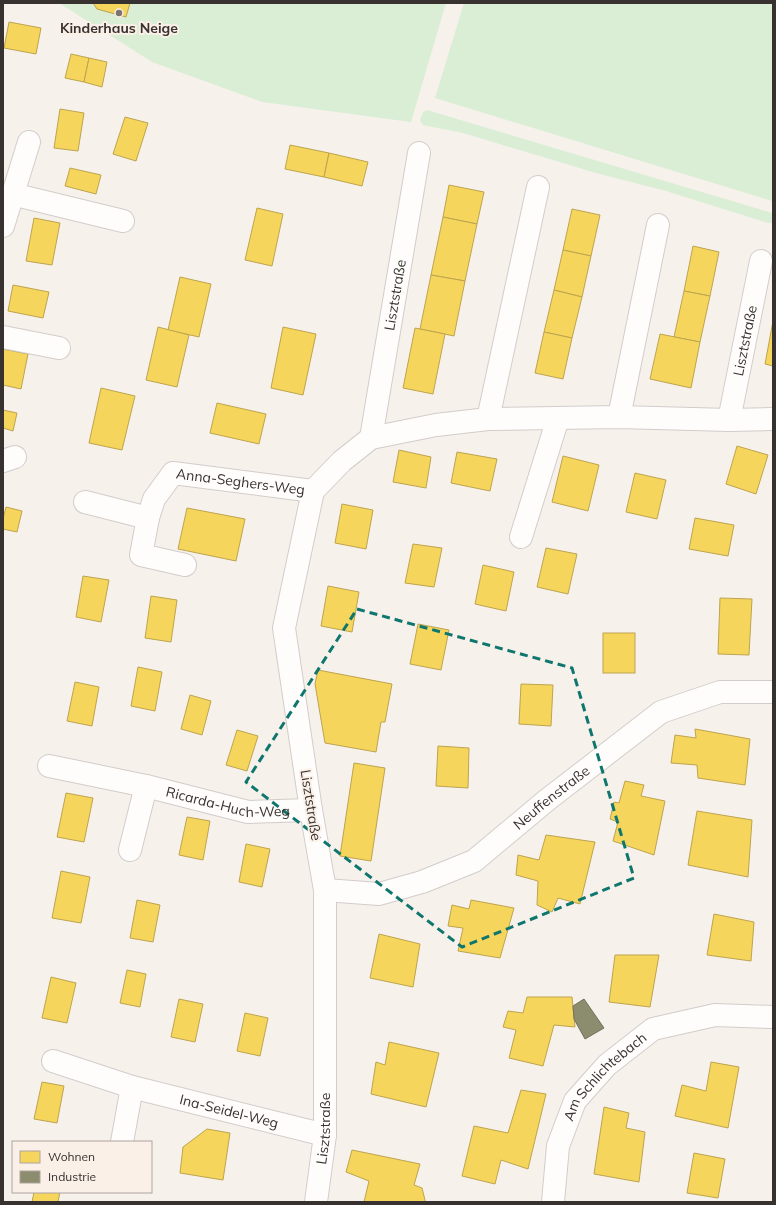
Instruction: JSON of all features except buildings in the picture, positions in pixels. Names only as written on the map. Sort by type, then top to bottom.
[{"type":"street","points":[[3,226],[28,142]]},
{"type":"street","name":"Lisztstraße","points":[[371,438],[419,153]]},
{"type":"street","points":[[488,419],[538,187]]},
{"type":"street","points":[[12,194],[124,221]]},
{"type":"street","points":[[618,417],[658,226]]},
{"type":"street","name":"Lisztstraße","points":[[729,420],[761,261]]},
{"type":"street","points":[[3,337],[59,348]]},
{"type":"street","points":[[313,491],[342,461],[371,438],[436,425],[488,419],[618,417],[729,420],[773,419]]},
{"type":"street","points":[[521,537],[558,418]]},
{"type":"street","name":"Anna-Seghers-Weg","points":[[185,565],[141,555],[148,518],[154,499],[173,473],[313,491]]},
{"type":"street","name":"Lisztstraße","points":[[313,491],[284,628],[310,810],[325,890],[325,1135],[316,1202]]},
{"type":"street","points":[[85,502],[148,518]]},
{"type":"street","name":"Neuffenstraße","points":[[325,890],[379,894],[422,882],[474,861],[547,800],[661,712],[720,692],[773,692]]},
{"type":"street","name":"Ricarda-Huch-Weg","points":[[49,766],[146,786],[248,812],[310,810]]},
{"type":"street","name":"Ricarda-Huch-Weg","points":[[130,850],[146,786]]},
{"type":"street","name":"Am Schlichtebach","points":[[553,1202],[558,1146],[575,1102],[606,1065],[653,1029],[715,1015],[773,1017]]},
{"type":"street","name":"Ina-Seidel-Weg","points":[[53,1061],[132,1087],[325,1135]]},
{"type":"street","points":[[122,1141],[132,1087]]},
{"type":"highlighted area","points":[[357,609],[572,668],[634,878],[462,947],[246,782]]},
{"type":"green space","points":[[59,3],[446,3],[411,122],[262,102],[152,62]]},
{"type":"green space","points":[[464,3],[773,3],[772,201],[435,98]]},
{"type":"green space","points":[[427,110],[772,213],[773,220],[771,223],[768,223],[666,191],[596,173],[463,133],[423,125],[420,120],[423,112]]},
{"type":"place","name":"Kinderhaus Neige","points":[[119,13]]}]
